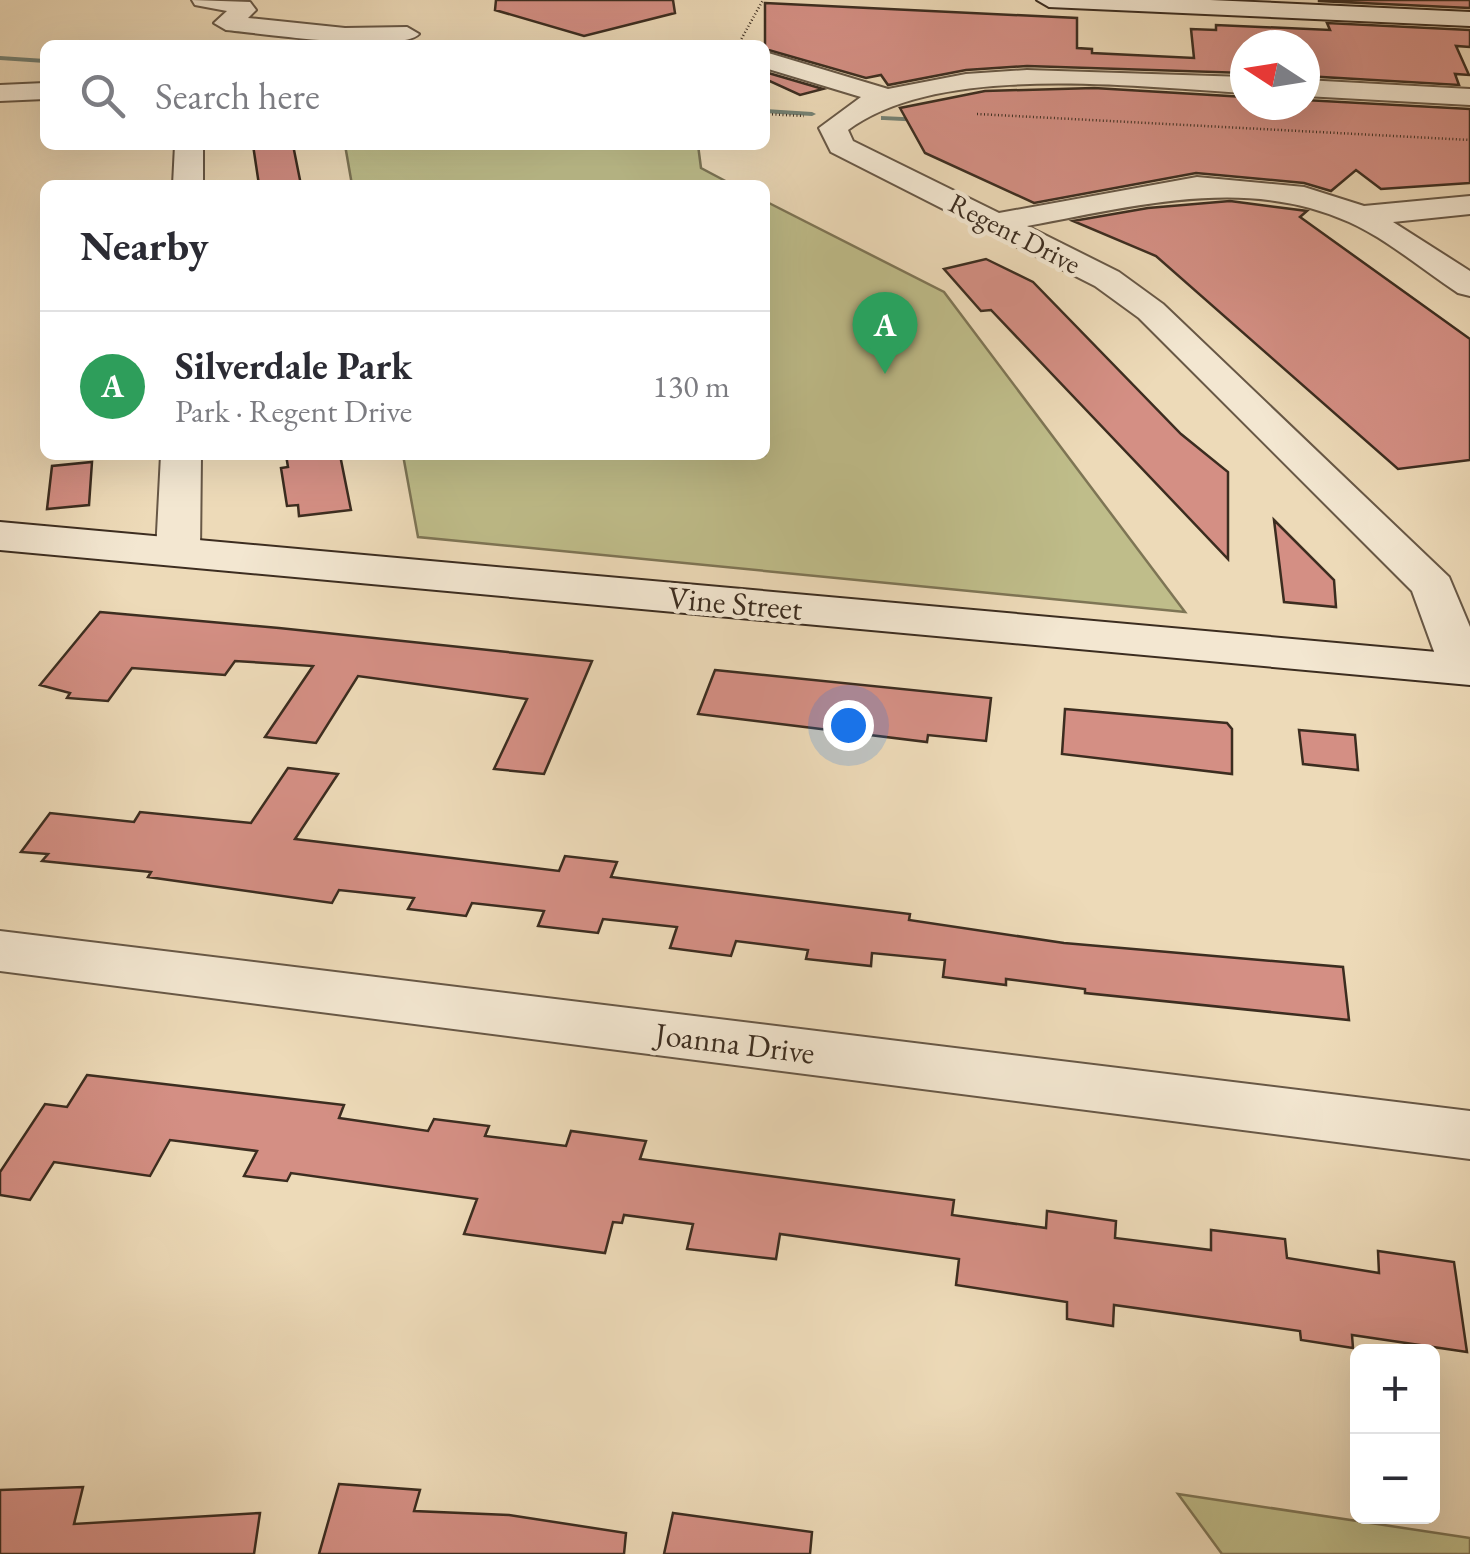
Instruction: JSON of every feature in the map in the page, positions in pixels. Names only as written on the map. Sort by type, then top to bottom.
[{"type":"street","points":[[203,0],[242,7],[244,10],[226,24],[345,34],[407,32]]},
{"type":"street","points":[[1049,0],[1223,4],[1470,19]]},
{"type":"street","points":[[770,62],[885,96]]},
{"type":"street","name":"Regent Drive","points":[[1230,84],[1005,77],[885,96],[847,111],[833,128],[841,146],[1107,279],[1151,311],[1433,586],[1465,670]]},
{"type":"street","points":[[1320,89],[1470,96]]},
{"type":"street","points":[[0,94],[40,90]]},
{"type":"street","points":[[188,180],[190,150]]},
{"type":"street","points":[[994,223],[1197,186],[1304,196],[1362,216],[1470,286]]},
{"type":"street","points":[[1362,216],[1470,205]]},
{"type":"street","points":[[178,552],[181,460]]},
{"type":"street","name":"Vine Street","points":[[0,536],[1465,670]]},
{"type":"street","name":"Joanna Drive","points":[[0,951],[1470,1135]]},
{"type":"path","points":[[741,40],[764,0]]},
{"type":"path","points":[[973,114],[1470,140]]},
{"type":"shaded area","points":[[346,150],[699,150],[701,168],[724,180],[351,180]]},
{"type":"shaded area","points":[[770,204],[944,292],[1185,612],[418,537],[404,460],[770,460]]},
{"type":"shaded area","points":[[1178,1494],[1350,1520],[1350,1524],[1377,1524],[1470,1538],[1470,1554],[1222,1554]]},
{"type":"building","points":[[496,0],[673,0],[675,13],[584,36],[495,10]]},
{"type":"building","points":[[1470,0],[1470,8],[1319,1]]},
{"type":"building","points":[[765,3],[1077,18],[1077,48],[1092,49],[1092,53],[1194,58],[1191,29],[1216,30],[1216,25],[1330,30],[1327,23],[1470,30],[1470,47],[1456,46],[1469,75],[1455,74],[1459,85],[1320,77],[1320,30],[1230,30],[1230,73],[1027,66],[966,70],[888,85],[881,75],[866,78],[770,50],[770,40],[765,40]]},
{"type":"building","points":[[770,73],[823,89],[800,95],[770,81]]},
{"type":"building","points":[[1094,88],[1230,96],[1230,120],[1320,120],[1320,101],[1470,109],[1470,183],[1381,189],[1356,170],[1331,191],[1304,183],[1196,173],[1034,203],[925,153],[900,108],[985,91]]},
{"type":"building","points":[[254,150],[294,150],[300,180],[258,180]]},
{"type":"building","points":[[1230,201],[1307,211],[1300,217],[1470,339],[1470,460],[1398,469],[1156,256],[1073,221],[1148,208]]},
{"type":"building","points":[[986,259],[1033,282],[1181,434],[1228,472],[1228,559],[991,310],[981,311],[944,269]]},
{"type":"building","points":[[287,460],[341,460],[351,510],[299,516],[298,505],[287,506],[281,468],[288,467]]},
{"type":"building","points":[[92,462],[89,505],[47,509],[52,466]]},
{"type":"building","points":[[1274,520],[1334,580],[1336,607],[1284,602]]},
{"type":"building","points":[[100,612],[592,661],[544,774],[494,769],[527,699],[358,676],[316,743],[265,737],[313,666],[235,661],[225,675],[132,668],[108,701],[67,698],[70,693],[40,685]]},
{"type":"building","points":[[715,670],[991,698],[986,741],[928,735],[927,742],[698,714]]},
{"type":"building","points":[[1065,709],[1227,723],[1232,729],[1232,774],[1062,754]]},
{"type":"building","points":[[1299,730],[1355,735],[1358,770],[1303,764]]},
{"type":"building","points":[[288,768],[338,774],[295,839],[559,871],[565,856],[617,862],[611,877],[910,914],[909,920],[1064,943],[1343,967],[1349,1020],[1085,993],[1085,989],[1006,979],[1006,985],[943,977],[945,960],[872,953],[871,966],[806,959],[808,950],[736,941],[731,956],[670,948],[677,927],[603,919],[598,933],[538,926],[544,911],[472,903],[466,916],[408,909],[414,898],[339,890],[332,903],[148,877],[151,872],[42,861],[48,854],[21,852],[50,813],[134,822],[140,812],[251,823]]},
{"type":"building","points":[[87,1075],[344,1105],[339,1118],[428,1131],[434,1119],[489,1126],[485,1136],[566,1146],[571,1131],[646,1141],[640,1159],[954,1200],[952,1215],[1046,1228],[1047,1211],[1116,1221],[1115,1238],[1211,1250],[1211,1230],[1285,1239],[1287,1258],[1379,1273],[1378,1251],[1454,1262],[1467,1352],[1440,1348],[1440,1344],[1352,1335],[1350,1348],[1301,1340],[1300,1331],[1114,1305],[1113,1326],[1067,1319],[1067,1302],[956,1285],[959,1259],[780,1234],[776,1259],[687,1249],[693,1224],[624,1215],[622,1223],[613,1222],[605,1253],[464,1234],[477,1199],[291,1173],[287,1181],[244,1176],[257,1151],[170,1140],[150,1176],[54,1162],[30,1200],[0,1195],[0,1172],[45,1104],[67,1107]]},
{"type":"building","points":[[339,1484],[420,1490],[414,1511],[509,1515],[626,1533],[624,1554],[319,1554]]},
{"type":"building","points":[[83,1487],[74,1524],[260,1513],[254,1554],[0,1554],[0,1490]]},
{"type":"building","points":[[673,1513],[812,1532],[810,1554],[664,1554]]},
{"type":"waterway","points":[[0,58],[40,61]]},
{"type":"waterway","points":[[770,111],[812,114]]},
{"type":"waterway","points":[[884,118],[923,120]]},
{"type":"place","name":"Silverdale Park","points":[[885,374]]}]
